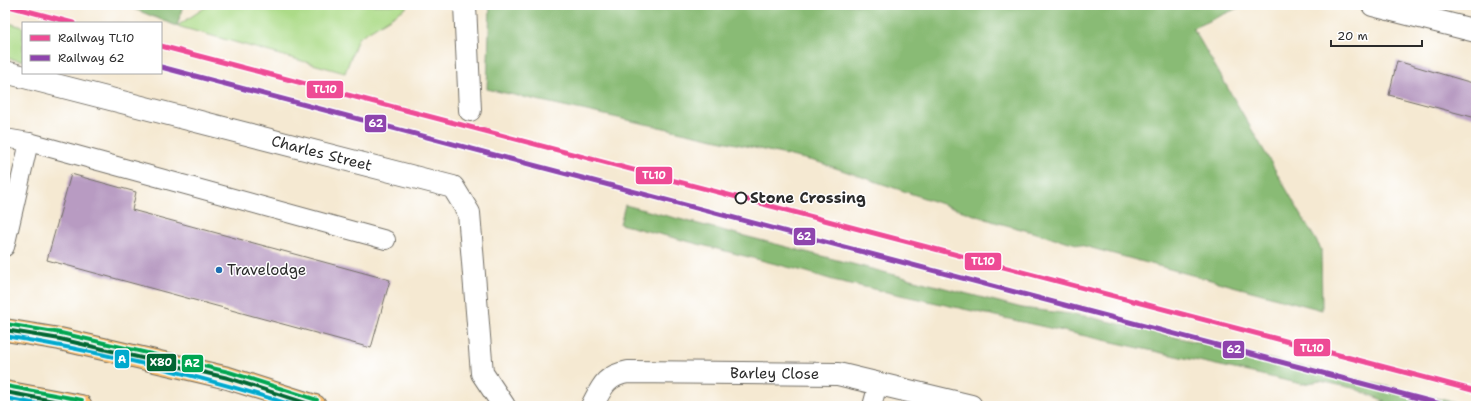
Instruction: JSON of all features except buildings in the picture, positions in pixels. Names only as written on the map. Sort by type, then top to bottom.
[{"type":"main road","points":[[5,330],[60,339],[228,378],[315,406]]},
{"type":"main road","points":[[5,392],[81,406]]},
{"type":"street","points":[[465,5],[470,110]]},
{"type":"street","points":[[1373,5],[1476,31]]},
{"type":"street","name":"Charles Street","points":[[5,75],[453,187],[469,214],[482,373],[504,406]]},
{"type":"street","name":"Barley Close","points":[[592,406],[607,380],[616,375],[628,372],[838,374],[971,406]]},
{"type":"lane","points":[[5,138],[29,142],[386,240]]},
{"type":"lane","points":[[5,247],[29,142]]},
{"type":"lane","points":[[872,406],[878,384]]},
{"type":"green space","points":[[124,5],[183,5],[177,26]]},
{"type":"green space","points":[[209,5],[407,5],[406,8],[358,38],[345,73],[177,26]]},
{"type":"green space","points":[[490,5],[1233,5],[1240,7],[1193,28],[1321,249],[1322,310],[995,222],[818,162],[487,89]]},
{"type":"green space","points":[[5,22],[22,27],[22,61],[5,58]]},
{"type":"green space","points":[[625,205],[1022,308],[1085,316],[1470,406],[1369,406],[1385,401],[1353,388],[1320,381],[1302,384],[833,280],[620,224]]},
{"type":"rail line","name":"TL10","points":[[5,5],[69,22]]},
{"type":"rail line","name":"TL10","points":[[162,46],[1476,391]]},
{"type":"rail line","name":"62","points":[[162,67],[1448,406]]},
{"type":"transit line","name":"AZ","points":[[6,324],[61,333],[229,372],[317,400]]},
{"type":"transit line","name":"X80","points":[[5,330],[60,339],[228,378],[315,406]]},
{"type":"transit line","name":"A","points":[[5,336],[115,357],[188,375],[295,406]]},
{"type":"transit line","name":"AZ","points":[[6,386],[82,400]]},
{"type":"transit line","name":"X80","points":[[5,392],[81,406]]},
{"type":"transit line","name":"A","points":[[5,398],[48,406]]},
{"type":"place","name":"Stone Crossing","points":[[741,198]]},
{"type":"place","name":"Travelodge","points":[[219,270]]}]
